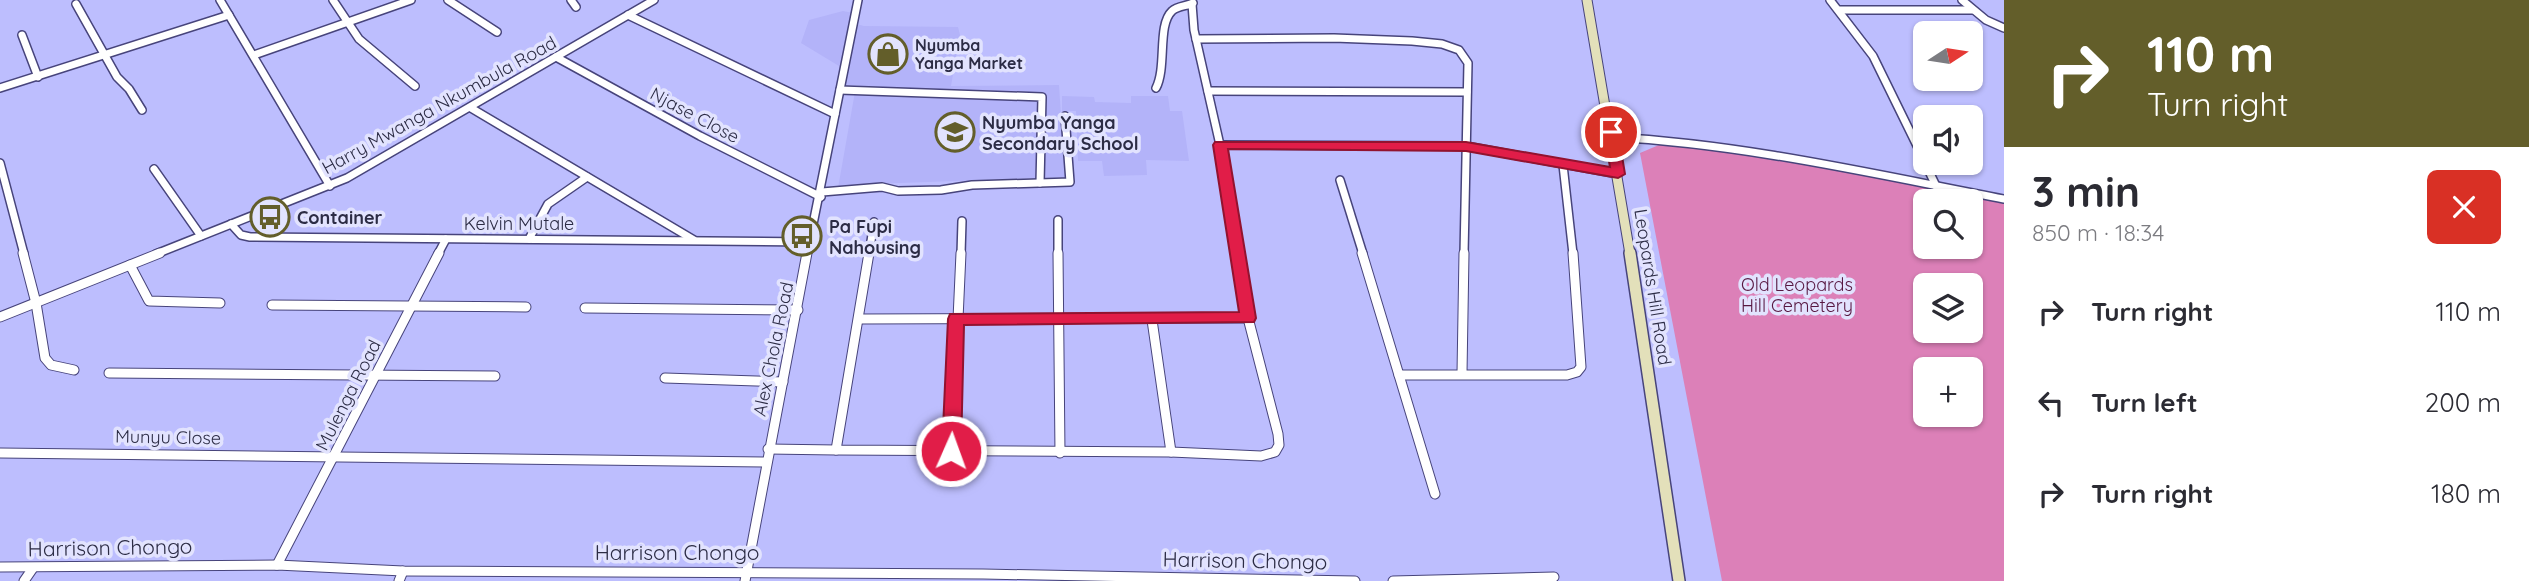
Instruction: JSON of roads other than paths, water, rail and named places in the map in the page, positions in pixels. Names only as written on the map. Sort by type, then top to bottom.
[{"type":"main road","name":"Leopards Hill Road","points":[[1587,0],[1618,174],[1679,581]]},
{"type":"street","points":[[220,0],[330,186]]},
{"type":"street","points":[[333,0],[362,43],[415,86]]},
{"type":"street","points":[[254,55],[411,0]]},
{"type":"street","points":[[447,0],[497,32]]},
{"type":"street","points":[[571,0],[576,7]]},
{"type":"street","name":"Harry Mwanga Nkumbula Road","points":[[0,317],[330,186],[364,170],[654,0]]},
{"type":"street","name":"Alex Chola Road","points":[[745,576],[858,0]]},
{"type":"street","points":[[1830,0],[1840,9],[1884,78],[1913,137]]},
{"type":"street","points":[[1962,0],[1986,20],[2004,28]]},
{"type":"street","points":[[768,449],[1171,452],[1261,456],[1275,452],[1279,445],[1248,318],[1220,145],[1196,39],[1193,2],[1175,10],[1168,17],[1164,70],[1156,88]]},
{"type":"street","points":[[76,4],[104,56],[142,110]]},
{"type":"street","points":[[1840,9],[1972,10]]},
{"type":"street","points":[[0,89],[229,15]]},
{"type":"street","points":[[628,15],[835,114]]},
{"type":"street","points":[[22,35],[38,77]]},
{"type":"street","points":[[1196,39],[1394,40],[1442,45],[1461,51],[1466,57],[1462,373]]},
{"type":"street","name":"Njase Close","points":[[556,57],[700,136],[821,194]]},
{"type":"street","points":[[840,90],[1042,97],[1040,183]]},
{"type":"street","points":[[1208,90],[1467,92]]},
{"type":"street","points":[[471,108],[694,240]]},
{"type":"street","points":[[821,194],[882,187],[898,191],[941,190],[972,185],[1070,182],[1065,116]]},
{"type":"street","points":[[1611,137],[1666,140],[1775,155],[2004,199]]},
{"type":"street","points":[[1220,145],[1466,146],[1618,174]]},
{"type":"street","points":[[0,163],[36,303],[45,358],[51,365],[74,370]]},
{"type":"street","points":[[1399,375],[1567,375],[1581,367],[1572,237],[1563,165]]},
{"type":"street","points":[[154,169],[201,236]]},
{"type":"street","points":[[1931,175],[1937,188]]},
{"type":"street","points":[[529,239],[548,204],[587,177]]},
{"type":"street","points":[[1340,180],[1435,495]]},
{"type":"street","points":[[1058,219],[1060,453]]},
{"type":"street","points":[[951,451],[962,221]]},
{"type":"street","points":[[836,450],[874,222]]},
{"type":"street","name":"Kelvin Mutale","points":[[231,224],[241,235],[250,237],[811,242]]},
{"type":"street","name":"Mulenga Road","points":[[277,565],[446,239]]},
{"type":"street","points":[[130,265],[149,301],[220,303]]},
{"type":"street","points":[[272,305],[412,304],[526,307]]},
{"type":"street","points":[[585,308],[798,310]]},
{"type":"street","points":[[859,319],[1248,318]]},
{"type":"street","points":[[1152,320],[1171,452]]},
{"type":"street","points":[[109,373],[495,376]]},
{"type":"street","points":[[665,378],[783,382]]},
{"type":"street","name":"Munyu Close","points":[[0,453],[766,462]]},
{"type":"street","name":"Harrison Chongo","points":[[0,567],[277,565],[401,576],[1355,581]]},
{"type":"street","points":[[24,581],[33,568]]},
{"type":"street","points":[[1393,581],[1555,577]]},
{"type":"place","name":"Nyumba Yanga Market","points":[[888,54]]},
{"type":"place","name":"Nyumba Yanga Secondary School","points":[[955,132]]},
{"type":"place","name":"Container","points":[[270,217]]},
{"type":"place","name":"Pa Fupi Nahousing","points":[[802,236]]},
{"type":"park label","name":"Old Leopards Hill Cemetery","points":[[1797,294]]}]
